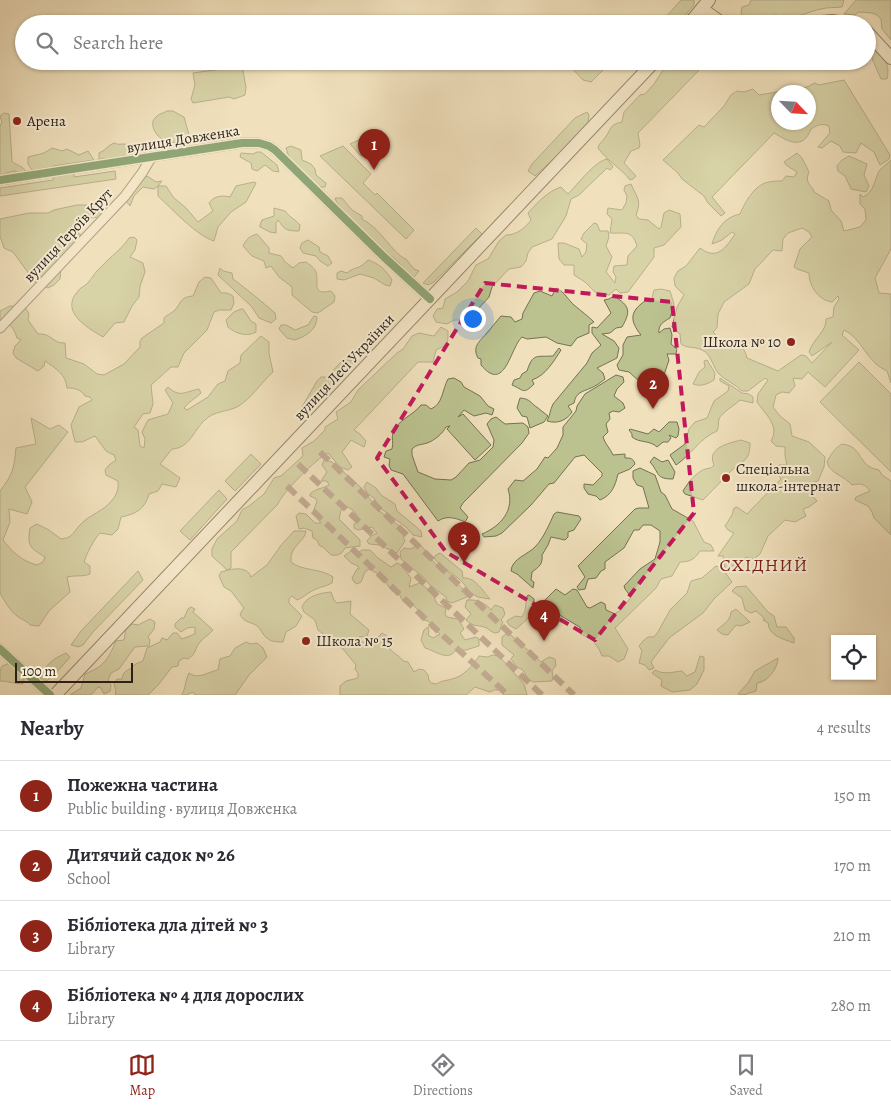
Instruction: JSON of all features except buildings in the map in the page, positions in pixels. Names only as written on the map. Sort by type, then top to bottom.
[{"type":"main road","points":[[876,42],[891,58]]},
{"type":"main road","name":"вулиця Лесі Українки","points":[[55,695],[646,70]]},
{"type":"street","name":"вулиця Довженка","points":[[0,180],[242,143],[252,142],[269,146],[296,170],[384,258],[430,299]]},
{"type":"street","name":"вулиця Героїв Крут","points":[[0,328],[125,196],[142,174],[151,158]]},
{"type":"street","points":[[0,649],[50,695]]},
{"type":"highlighted area","points":[[485,283],[672,302],[694,513],[595,640],[446,552],[377,458]]},
{"type":"green space","points":[[681,0],[694,0],[694,5],[685,15],[668,15]]},
{"type":"green space","points":[[751,0],[844,0],[842,7],[824,8],[801,15],[742,15],[742,7],[749,5]]},
{"type":"green space","points":[[856,0],[891,0],[891,40],[882,29],[881,19],[877,15],[858,12],[855,15],[844,14]]},
{"type":"green space","points":[[876,50],[888,67],[887,79],[881,79],[876,68]]},
{"type":"green space","points":[[214,70],[243,70],[246,87],[245,95],[234,99],[229,97],[193,103],[191,99],[195,85],[193,73]]},
{"type":"green space","points":[[574,70],[603,70],[591,82],[583,80]]},
{"type":"green space","points":[[663,70],[699,70],[638,133],[639,148],[631,151],[624,163],[636,176],[630,180],[601,152],[598,146],[611,127],[622,122],[624,112],[640,95],[645,94]]},
{"type":"green space","points":[[844,80],[890,155],[889,159],[880,165],[874,152],[861,143],[856,153],[843,152],[840,146],[831,141],[822,148],[818,147],[830,133],[829,126],[816,127],[816,85],[811,85],[815,83],[819,85]]},
{"type":"green space","points":[[753,89],[759,95],[771,93],[771,130],[811,130],[808,136],[800,142],[790,141],[774,133],[712,197],[725,213],[721,216],[704,196],[682,179],[663,160],[699,125],[704,127],[724,106],[731,95],[737,91],[744,92]]},
{"type":"green space","points":[[167,111],[173,111],[184,117],[190,138],[188,143],[167,141],[156,133],[153,126],[154,120],[158,115]]},
{"type":"green space","points":[[587,112],[589,119],[585,130],[576,135],[571,143],[535,176],[528,171],[532,164],[575,118]]},
{"type":"green space","points":[[4,113],[9,114],[12,161],[25,170],[22,174],[14,171],[0,175],[0,126],[2,122],[0,116]]},
{"type":"green space","points":[[381,130],[383,133],[361,156],[350,144]]},
{"type":"green space","points":[[114,143],[131,146],[137,151],[137,157],[99,159],[99,153]]},
{"type":"green space","points":[[291,146],[301,150],[302,160],[311,164],[315,169],[316,175],[326,183],[325,187],[317,187],[291,163],[286,148]]},
{"type":"green space","points":[[343,146],[371,174],[363,183],[375,195],[377,193],[414,230],[406,239],[320,156]]},
{"type":"green space","points":[[52,148],[62,151],[67,149],[79,155],[88,151],[94,160],[53,166],[47,171],[32,170],[28,164],[28,157],[44,153]]},
{"type":"green space","points":[[261,152],[277,165],[279,172],[273,171],[265,165],[257,171],[252,169],[251,163],[240,157],[241,153],[253,154]]},
{"type":"green space","points":[[797,153],[802,158],[809,172],[807,179],[809,185],[814,192],[829,201],[831,210],[841,221],[844,231],[860,227],[866,220],[865,209],[860,204],[860,194],[863,197],[868,194],[879,171],[891,160],[891,249],[875,278],[879,293],[891,294],[891,383],[887,371],[874,362],[856,339],[844,330],[842,335],[859,350],[825,387],[808,372],[802,379],[793,378],[795,386],[789,393],[782,392],[776,395],[773,407],[790,424],[792,436],[809,442],[825,457],[824,467],[818,481],[810,483],[811,494],[817,501],[803,509],[806,516],[795,522],[785,520],[768,536],[760,554],[754,559],[746,557],[738,564],[725,569],[723,556],[718,556],[734,533],[725,526],[734,508],[737,507],[747,514],[781,479],[777,472],[779,465],[787,465],[785,447],[776,446],[771,441],[774,430],[773,425],[757,402],[758,394],[768,380],[765,378],[748,391],[742,391],[719,374],[704,351],[681,344],[680,334],[672,327],[677,307],[684,295],[675,286],[674,278],[678,271],[686,266],[700,248],[706,252],[716,253],[728,244],[735,234],[732,232],[722,240],[712,244],[722,224],[740,214],[748,199],[759,186],[764,183],[782,181],[786,176],[794,177],[797,172],[784,162]],"holes":[[[802,228],[809,232],[812,237],[800,249],[794,267],[809,273],[809,278],[815,292],[822,298],[832,302],[838,296],[839,299],[834,307],[833,317],[826,319],[822,331],[809,352],[812,356],[832,342],[812,363],[806,356],[801,355],[778,371],[747,358],[744,349],[726,343],[713,332],[717,328],[718,314],[724,302],[749,284],[755,269],[773,250],[782,251],[783,239],[788,233]]]},
{"type":"green space","points":[[849,156],[867,164],[864,175],[869,186],[866,192],[851,189],[845,176],[838,171],[837,166]]},
{"type":"green space","points":[[607,159],[613,167],[610,170],[607,168],[579,195],[571,199],[566,216],[552,239],[532,247],[521,267],[509,269],[492,287],[489,297],[468,320],[454,320],[447,324],[436,322],[433,316],[437,309],[443,308],[445,299],[457,292],[468,281],[476,265],[488,259],[499,241],[506,235],[517,232],[526,226],[531,220],[528,213],[539,201],[547,194],[561,187],[568,194],[597,164]]},
{"type":"green space","points":[[112,165],[112,167],[74,173],[74,177],[115,171],[116,179],[0,196],[0,188],[53,180],[55,176],[0,184],[0,182]]},
{"type":"green space","points":[[147,176],[156,182],[162,181],[154,189],[143,187],[134,196],[130,206],[126,201],[129,193]]},
{"type":"green space","points":[[256,183],[246,202],[231,212],[218,227],[214,241],[200,234],[177,215],[158,196],[158,186],[166,186],[173,197],[198,222],[213,211],[209,203],[215,197],[230,197],[236,186]]},
{"type":"green space","points":[[631,184],[638,199],[639,206],[636,215],[639,219],[648,220],[659,229],[664,213],[669,210],[680,214],[681,227],[664,245],[654,248],[654,257],[628,292],[620,293],[616,289],[609,295],[595,292],[574,275],[574,265],[564,265],[559,259],[558,243],[564,243],[579,249],[582,257],[586,252],[587,244],[581,239],[594,223],[597,224],[600,231],[608,231],[609,237],[606,246],[612,257],[606,272],[615,283],[614,266],[627,265],[628,256],[637,246],[633,237],[627,233],[610,233],[612,219],[607,214],[608,208],[622,210],[627,196],[624,190],[625,186]]},
{"type":"green space","points":[[335,198],[342,198],[352,210],[362,216],[362,219],[376,229],[398,254],[406,259],[414,269],[419,271],[414,277],[407,273],[398,261],[383,251],[358,227],[342,210]]},
{"type":"green space","points":[[77,205],[105,205],[107,211],[99,218],[84,220],[72,229],[81,235],[61,268],[60,279],[48,288],[35,282],[13,252],[4,248],[0,236],[0,219],[29,213],[48,213]]},
{"type":"green space","points":[[274,208],[285,211],[300,225],[299,231],[286,229],[278,220],[276,223],[276,233],[260,227],[262,220],[274,216]]},
{"type":"green space","points":[[476,228],[482,234],[434,282],[428,285],[423,283]]},
{"type":"green space","points":[[257,234],[269,248],[269,253],[281,256],[293,268],[299,263],[306,262],[311,266],[317,274],[318,289],[324,292],[331,291],[335,296],[334,302],[318,313],[312,312],[292,295],[292,287],[279,277],[271,266],[266,268],[264,261],[252,256],[243,246],[248,238]]},
{"type":"green space","points":[[134,237],[137,240],[135,250],[130,257],[143,263],[145,272],[140,286],[139,297],[124,322],[115,323],[103,337],[83,324],[78,318],[72,306],[73,299],[79,290],[87,284],[129,238]]},
{"type":"green space","points":[[308,240],[319,247],[320,252],[328,256],[332,263],[328,266],[316,256],[303,253],[300,248],[302,243]]},
{"type":"green space","points":[[368,260],[379,265],[387,273],[392,280],[390,286],[360,274],[344,280],[337,279],[337,273],[341,271],[347,273]]},
{"type":"green space","points":[[220,268],[223,271],[232,273],[233,279],[275,313],[276,319],[271,323],[259,318],[252,307],[218,275]]},
{"type":"green space","points":[[205,277],[211,278],[221,293],[233,296],[234,303],[231,310],[214,312],[207,330],[184,353],[178,367],[171,367],[151,385],[153,404],[150,413],[143,414],[134,427],[138,430],[140,446],[144,448],[145,439],[142,432],[148,420],[168,414],[173,403],[165,390],[168,387],[179,393],[199,389],[201,393],[184,408],[187,410],[208,397],[218,384],[225,381],[228,371],[240,363],[241,355],[261,336],[269,342],[273,372],[242,404],[209,417],[183,446],[172,449],[160,464],[180,478],[176,487],[162,484],[158,491],[149,494],[139,510],[121,517],[118,529],[112,535],[100,533],[90,547],[84,562],[90,566],[90,574],[67,577],[70,592],[49,611],[39,626],[30,625],[12,611],[0,593],[0,491],[12,471],[16,448],[36,444],[31,418],[50,429],[59,425],[68,432],[25,487],[32,502],[27,514],[9,509],[10,522],[3,540],[22,559],[37,565],[43,562],[45,557],[33,549],[29,543],[30,528],[37,524],[61,539],[68,538],[83,522],[110,503],[117,493],[118,481],[106,475],[105,470],[116,460],[114,455],[106,451],[95,436],[82,442],[75,442],[71,425],[79,407],[92,400],[77,389],[67,388],[62,375],[45,361],[44,366],[38,371],[16,358],[13,353],[15,346],[21,340],[17,338],[9,325],[0,323],[0,311],[10,306],[25,307],[29,314],[28,320],[38,334],[46,335],[58,342],[65,343],[66,358],[84,364],[97,374],[104,375],[124,364],[140,347],[142,338],[164,323],[164,318],[174,311],[183,299],[193,296],[199,282]]},
{"type":"green space","points":[[556,288],[594,322],[589,325],[589,333],[577,338],[571,346],[557,343],[546,337],[527,339],[522,337],[501,372],[496,374],[489,373],[481,365],[481,359],[476,354],[479,342],[501,316],[511,317],[515,322],[522,319],[523,313],[534,293],[540,291],[552,296]]},
{"type":"green space","points":[[654,290],[670,291],[674,304],[670,318],[661,324],[659,333],[664,329],[670,328],[672,335],[671,344],[677,349],[676,354],[667,354],[669,360],[662,381],[657,383],[646,382],[638,380],[629,372],[619,370],[617,365],[623,355],[623,345],[627,337],[641,335],[633,321],[636,309],[645,301],[651,302]]},
{"type":"green space","points":[[614,296],[626,306],[627,317],[622,327],[616,328],[610,333],[602,334],[614,341],[619,348],[617,358],[597,368],[603,373],[605,379],[578,394],[574,403],[568,406],[572,412],[567,418],[558,422],[547,421],[553,404],[587,363],[592,353],[601,345],[592,333],[592,327],[597,328],[611,313],[604,300]]},
{"type":"green space","points":[[241,309],[256,324],[256,332],[242,334],[228,327],[226,320],[234,312]]},
{"type":"green space","points":[[314,316],[317,317],[317,322],[313,329],[295,340],[287,338],[279,329],[281,325],[286,325],[295,330],[308,325]]},
{"type":"green space","points":[[441,327],[448,331],[447,342],[436,350],[433,362],[418,362],[354,430],[366,441],[364,447],[351,440],[342,452],[352,467],[348,470],[340,467],[328,453],[323,456],[300,477],[278,504],[231,552],[231,568],[227,570],[212,556],[212,549],[217,539],[237,521],[242,510],[264,494],[274,478],[281,476],[303,456],[302,448],[314,441],[325,430],[325,427],[338,419],[336,412],[351,402],[358,390],[403,349],[412,336],[419,333],[434,336]]},
{"type":"green space","points":[[559,348],[561,350],[552,363],[545,372],[532,380],[534,384],[528,390],[512,385],[514,380],[520,378],[527,371],[533,359],[539,356],[553,356]]},
{"type":"green space","points":[[343,360],[353,360],[353,363],[326,394],[319,397],[302,416],[299,412],[317,381],[321,377],[327,377]]},
{"type":"green space","points":[[707,360],[715,373],[714,380],[704,385],[693,384],[699,372],[705,367],[704,361]]},
{"type":"green space","points":[[859,362],[891,394],[891,472],[820,402]]},
{"type":"green space","points":[[616,375],[623,377],[624,382],[617,389],[614,396],[623,403],[625,408],[619,412],[613,411],[609,413],[610,419],[606,424],[608,432],[603,437],[613,455],[625,454],[625,458],[632,459],[635,464],[630,469],[618,474],[612,490],[600,500],[596,496],[588,494],[584,484],[593,485],[602,476],[602,473],[584,455],[575,457],[554,483],[549,484],[531,505],[502,533],[496,536],[484,537],[482,534],[495,527],[505,516],[510,504],[508,489],[515,480],[523,481],[537,469],[545,457],[548,458],[557,448],[563,435],[563,427],[576,411],[585,394]]},
{"type":"green space","points":[[454,378],[461,382],[464,387],[480,396],[488,406],[494,409],[492,415],[486,413],[474,416],[464,410],[458,417],[463,414],[491,445],[475,460],[447,429],[450,426],[446,427],[441,434],[432,440],[417,445],[412,449],[412,455],[418,472],[435,479],[451,480],[456,477],[469,463],[480,460],[493,447],[494,440],[487,424],[496,417],[505,424],[523,423],[528,427],[529,433],[522,443],[463,503],[460,508],[468,517],[465,522],[452,518],[438,521],[403,474],[391,470],[389,465],[390,459],[384,457],[386,451],[392,449],[392,435],[395,428],[421,405],[426,405],[431,409],[435,407],[440,400],[448,379]]},
{"type":"green space","points":[[720,378],[742,393],[753,397],[753,403],[740,400],[725,412],[719,419],[717,431],[701,442],[676,465],[670,455],[685,444],[689,429],[695,422],[707,418],[714,401],[728,391],[729,386],[720,381]]},
{"type":"green space","points":[[520,398],[528,400],[548,416],[544,422],[530,428],[527,417],[522,416],[517,408]]},
{"type":"green space","points":[[669,422],[677,422],[678,436],[676,438],[669,435],[671,438],[668,442],[663,442],[657,447],[651,443],[635,439],[629,430],[648,434],[654,429],[659,432]]},
{"type":"green space","points":[[741,440],[750,443],[749,453],[744,461],[737,465],[703,500],[685,494],[683,491],[695,476],[702,470],[711,468],[714,465],[712,459],[716,450]]},
{"type":"green space","points":[[842,444],[858,452],[867,465],[879,470],[882,475],[891,481],[891,535],[874,518],[868,506],[855,500],[856,497],[870,491],[864,485],[852,485],[829,466],[827,462],[830,456]]},
{"type":"green space","points":[[251,454],[261,464],[235,491],[225,481]]},
{"type":"green space","points":[[654,457],[662,462],[668,460],[675,472],[673,479],[663,478],[658,475],[650,462]]},
{"type":"green space","points":[[324,460],[332,462],[351,478],[365,492],[378,510],[398,525],[405,533],[403,537],[405,541],[397,553],[379,545],[369,544],[367,541],[377,533],[372,527],[358,530],[354,528],[354,524],[359,519],[354,511],[348,507],[341,510],[339,519],[360,540],[360,546],[345,548],[340,554],[331,555],[313,538],[312,531],[304,528],[299,529],[296,516],[299,513],[306,514],[315,523],[321,523],[313,512],[317,501],[310,494],[329,485],[327,481],[321,481],[327,472],[322,465]]},
{"type":"green space","points":[[640,468],[655,475],[661,492],[665,495],[672,509],[693,521],[704,542],[711,545],[714,551],[700,551],[692,560],[680,562],[672,576],[661,579],[656,588],[615,628],[628,649],[624,659],[618,662],[609,656],[602,656],[589,635],[587,637],[581,634],[580,627],[556,613],[550,614],[543,602],[556,589],[565,595],[573,589],[577,590],[587,607],[590,608],[601,602],[605,604],[606,610],[615,614],[622,609],[631,597],[624,586],[640,569],[655,559],[660,542],[660,531],[651,525],[643,525],[639,530],[634,530],[624,548],[605,562],[605,569],[596,578],[588,579],[585,589],[579,590],[577,587],[585,577],[578,566],[635,509],[649,508],[643,487],[637,485],[633,478],[633,471]]},
{"type":"green space","points":[[367,482],[376,488],[381,495],[395,504],[397,511],[421,531],[422,537],[413,535],[406,527],[380,508],[364,487]]},
{"type":"green space","points":[[219,490],[227,499],[190,540],[180,531]]},
{"type":"green space","points":[[557,512],[579,516],[581,519],[574,530],[568,532],[568,537],[565,540],[551,537],[542,555],[539,567],[532,572],[533,588],[511,571],[512,567],[517,560],[536,546],[544,535],[554,514]]},
{"type":"green space","points":[[294,531],[306,531],[292,552],[291,562],[300,567],[328,574],[333,577],[332,583],[314,590],[297,600],[292,596],[289,599],[289,603],[302,616],[296,626],[286,632],[283,642],[274,642],[265,637],[256,625],[243,619],[240,614],[244,608],[231,591],[224,587],[219,576],[221,572],[242,569],[249,573],[251,577],[267,565]]},
{"type":"green space","points":[[420,545],[434,562],[469,593],[467,597],[452,603],[447,601],[446,597],[401,559],[400,552],[404,548],[410,549]]},
{"type":"green space","points":[[362,550],[370,550],[391,567],[397,563],[401,565],[411,578],[409,587],[420,583],[432,593],[437,604],[446,608],[445,614],[447,617],[458,619],[464,629],[460,633],[465,640],[476,637],[479,639],[479,646],[466,650],[456,650],[449,655],[442,655],[425,648],[421,640],[424,630],[428,627],[428,635],[433,638],[440,634],[428,621],[421,619],[421,613],[417,609],[403,601],[398,592],[388,586],[384,577],[369,569],[365,572],[361,582],[357,584],[354,582],[352,578],[357,569],[359,569],[358,566],[351,563],[344,556],[351,551],[356,554]]},
{"type":"green space","points":[[440,553],[462,571],[463,578],[475,582],[490,599],[478,597],[469,591],[460,580],[438,563],[434,558]]},
{"type":"green space","points":[[716,566],[722,568],[732,582],[714,599],[703,613],[669,638],[651,662],[654,668],[649,670],[645,665],[639,663],[642,651],[639,646],[648,637],[654,637],[658,632],[670,610],[687,593],[691,581],[702,578]]},
{"type":"green space","points":[[138,571],[143,580],[83,645],[78,647],[71,645],[81,631]]},
{"type":"green space","points":[[746,586],[768,612],[774,616],[777,627],[786,627],[794,638],[794,643],[774,634],[768,623],[756,611],[751,613],[745,610],[742,598],[732,591],[736,587]]},
{"type":"green space","points":[[331,592],[337,603],[351,601],[350,614],[369,630],[367,636],[359,637],[359,641],[371,644],[382,633],[393,640],[390,649],[403,661],[408,662],[414,672],[419,669],[424,670],[431,683],[437,684],[456,678],[467,670],[479,656],[488,657],[492,655],[499,656],[524,684],[527,695],[504,695],[499,690],[490,692],[475,687],[466,695],[340,695],[340,686],[346,681],[358,678],[358,673],[355,669],[356,665],[343,649],[318,630],[315,620],[304,612],[302,607],[310,598],[318,594]]},
{"type":"green space","points":[[529,595],[534,599],[532,613],[516,629],[509,625],[507,621],[515,616],[522,617],[525,611],[527,596]]},
{"type":"green space","points":[[467,600],[481,602],[491,610],[495,605],[503,608],[505,614],[501,620],[503,622],[499,632],[495,633],[487,628],[471,624],[466,620],[471,614],[465,607]]},
{"type":"green space","points":[[191,607],[195,609],[193,612],[213,630],[200,642],[193,655],[188,659],[184,658],[179,661],[178,666],[172,667],[148,695],[115,695],[114,683],[117,679],[122,679],[126,671],[143,661],[147,648],[160,642],[162,638],[167,640],[173,633],[177,633],[182,639],[195,634],[195,627],[187,628],[181,632],[175,627],[175,624],[181,618],[184,618]]},
{"type":"green space","points":[[736,609],[750,622],[741,626],[736,625],[728,635],[722,634],[717,630],[728,621],[731,612]]},
{"type":"green space","points":[[150,619],[155,622],[154,629],[148,637],[150,640],[149,646],[135,647],[119,669],[111,673],[108,680],[111,685],[110,691],[104,694],[101,688],[98,687],[91,695],[70,695],[81,688],[85,674],[97,668],[105,661],[116,641],[124,640],[126,628],[132,624],[138,625]]},
{"type":"green space","points":[[506,634],[511,635],[541,662],[549,657],[555,659],[556,665],[552,671],[552,681],[533,682],[528,679],[523,670],[517,667],[511,659],[514,655],[502,645],[502,637]]},
{"type":"green space","points":[[246,642],[251,644],[257,643],[263,648],[267,657],[249,675],[235,695],[195,695],[193,692],[182,695],[189,673],[200,676],[218,670],[220,659],[230,656],[235,648]]},
{"type":"green space","points":[[66,653],[70,657],[53,676],[42,683],[40,680],[47,666],[53,660]]},
{"type":"green space","points":[[700,656],[704,657],[704,670],[697,684],[690,690],[672,692],[661,686],[662,680],[652,673],[655,670],[665,673],[682,671],[687,676],[695,672]]},
{"type":"green space","points":[[778,658],[772,674],[765,680],[757,683],[756,691],[743,695],[738,694],[748,683],[755,671]]},
{"type":"green space","points":[[10,663],[25,675],[23,684],[0,681],[2,666]]},
{"type":"marked path","points":[[320,452],[574,695]]},
{"type":"marked path","points":[[298,464],[542,695]]},
{"type":"marked path","points":[[287,486],[439,632],[508,695]]},
{"type":"cycle path","points":[[0,180],[242,143],[259,143],[275,150],[384,257],[430,299]]},
{"type":"cycle path","points":[[0,649],[50,695]]},
{"type":"place","name":"Арена","points":[[17,121]]},
{"type":"place","name":"Пожежна частина","points":[[374,170]]},
{"type":"place","name":"Школа № 10","points":[[791,342]]},
{"type":"place","name":"Дитячий садок № 26","points":[[653,409]]},
{"type":"place","name":"Спеціальна школа-інтернат","points":[[726,478]]},
{"type":"place","name":"Бібліотека дла дітей № 3","points":[[464,563]]},
{"type":"place","name":"Школа № 15","points":[[306,641]]},
{"type":"place","name":"Бібліотека № 4 для дорослих","points":[[544,641]]},
{"type":"district","name":"СХІДНИЙ","points":[[764,565]]}]
